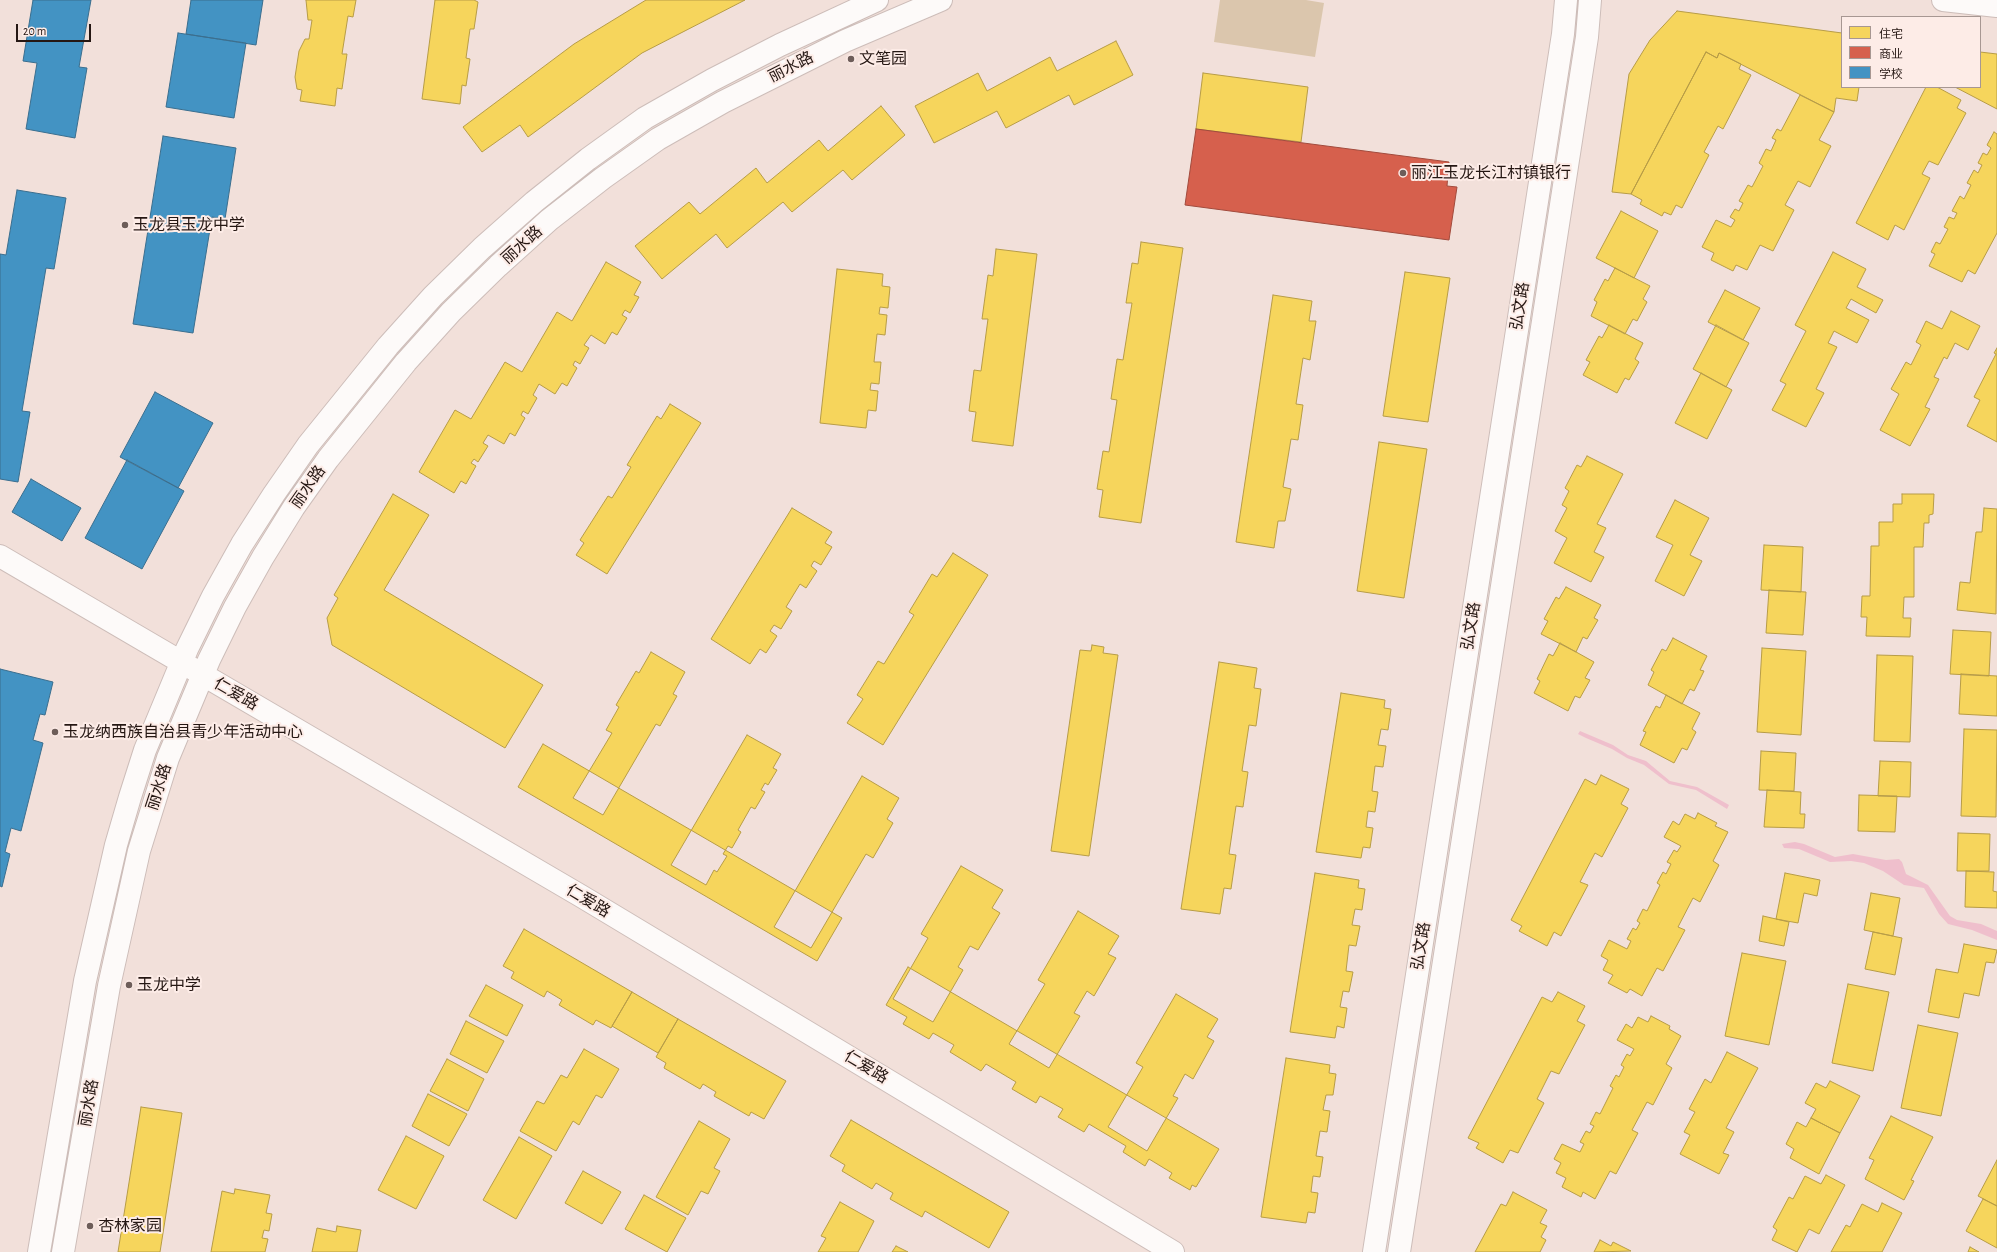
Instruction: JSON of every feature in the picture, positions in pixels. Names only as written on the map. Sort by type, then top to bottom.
[{"type":"street","name":"丽水路","points":[[39,1252],[85,981],[116,845],[145,750],[181,662],[213,596],[242,544],[308,445],[388,346],[433,296],[482,248],[546,192],[645,118],[780,45],[877,0]]},
{"type":"street","name":"丽水路","points":[[64,1252],[108,986],[139,851],[168,758],[202,674],[235,607],[263,557],[294,507],[328,459],[406,362],[451,312],[498,266],[555,216],[602,178],[658,139],[791,66],[940,0]]},
{"type":"street","name":"弘文路","points":[[1374,1252],[1559,57],[1566,0]]},
{"type":"street","name":"弘文路","points":[[1399,1252],[1586,45],[1590,0]]},
{"type":"street","points":[[1943,0],[1997,6]]},
{"type":"street","name":"仁爱路","points":[[0,556],[581,896],[1173,1252]]},
{"type":"shaded area","points":[[1220,0],[1306,0],[1324,3],[1315,57],[1214,42]]},
{"type":"shaded area","points":[[1580,731],[1613,745],[1628,755],[1646,761],[1670,781],[1697,787],[1729,805],[1727,809],[1696,790],[1669,784],[1644,765],[1578,734]]},
{"type":"shaded area","points":[[1795,842],[1804,844],[1835,857],[1853,854],[1886,860],[1899,859],[1902,862],[1906,874],[1928,885],[1950,916],[1957,920],[1981,924],[1997,931],[1997,940],[1972,930],[1948,924],[1939,914],[1924,888],[1904,885],[1883,871],[1864,863],[1851,861],[1830,862],[1799,849],[1784,848],[1782,844]]},
{"type":"building: 住宅","points":[[306,0],[356,0],[353,17],[348,16],[342,54],[347,54],[342,89],[337,88],[335,106],[300,101],[302,90],[297,89],[295,77],[299,51],[305,39],[309,39],[312,20],[308,20]]},
{"type":"building: 住宅","points":[[435,0],[474,0],[478,2],[474,29],[470,29],[466,58],[470,59],[466,86],[462,85],[460,104],[422,99]]},
{"type":"building: 住宅","points":[[646,0],[745,0],[642,53],[528,137],[520,125],[482,152],[463,127],[574,44]]},
{"type":"building: 住宅","points":[[1677,11],[1841,33],[1841,88],[1859,88],[1857,101],[1836,98],[1834,112],[1719,53],[1717,58],[1706,52],[1631,194],[1612,192],[1629,74],[1650,40]]},
{"type":"building: 住宅","points":[[1116,41],[1133,75],[1074,105],[1069,95],[1006,128],[997,111],[934,143],[915,106],[978,73],[987,91],[1050,57],[1057,71]]},
{"type":"building: 住宅","points":[[1706,52],[1717,58],[1719,53],[1741,64],[1739,69],[1751,75],[1723,129],[1718,126],[1704,152],[1709,155],[1682,208],[1676,205],[1671,215],[1664,212],[1662,216],[1640,204],[1642,200],[1631,194]]},
{"type":"building: 住宅","points":[[1981,52],[1997,54],[1997,109],[1957,88],[1981,88]]},
{"type":"building: 住宅","points":[[1203,73],[1308,87],[1301,142],[1196,129]]},
{"type":"building: 住宅","points":[[1925,88],[1939,88],[1961,100],[1957,108],[1966,113],[1938,165],[1929,161],[1922,174],[1930,178],[1904,230],[1895,225],[1888,240],[1856,223]]},
{"type":"building: 住宅","points":[[1800,95],[1834,112],[1819,140],[1831,146],[1810,187],[1798,181],[1785,205],[1794,210],[1773,251],[1760,245],[1747,270],[1736,265],[1733,271],[1711,260],[1714,253],[1702,247],[1716,220],[1731,227],[1735,220],[1730,217],[1735,209],[1739,211],[1743,203],[1739,201],[1748,185],[1752,187],[1763,166],[1759,163],[1766,149],[1771,151],[1776,140],[1772,138],[1777,129],[1781,131]]},
{"type":"building: 住宅","points":[[881,106],[905,135],[852,180],[843,170],[792,212],[783,202],[727,248],[716,234],[662,279],[635,246],[689,202],[700,214],[756,168],[767,183],[819,140],[828,151]]},
{"type":"building: 住宅","points":[[1994,132],[1997,134],[1997,233],[1975,274],[1968,270],[1962,282],[1929,266],[1935,254],[1931,252],[1936,242],[1940,244],[1948,229],[1944,227],[1949,217],[1954,219],[1957,213],[1952,211],[1960,196],[1964,199],[1971,185],[1967,183],[1974,170],[1978,173],[1982,165],[1978,163],[1983,153],[1987,155],[1991,148],[1987,145]]},
{"type":"building: 住宅","points":[[1621,211],[1658,231],[1634,278],[1596,258]]},
{"type":"building: 住宅","points":[[1141,242],[1183,248],[1141,523],[1099,517],[1103,490],[1097,489],[1103,451],[1109,452],[1117,400],[1111,399],[1117,359],[1123,360],[1132,303],[1126,303],[1132,263],[1138,264]]},
{"type":"building: 住宅","points":[[996,249],[1037,254],[1013,446],[972,441],[976,412],[969,411],[974,370],[981,371],[988,319],[982,319],[988,275],[993,276]]},
{"type":"building: 住宅","points":[[1833,252],[1866,269],[1857,287],[1883,300],[1876,313],[1851,299],[1846,308],[1869,320],[1857,343],[1834,331],[1828,343],[1837,347],[1816,389],[1824,393],[1806,427],[1772,410],[1786,384],[1780,381],[1806,331],[1795,325]]},
{"type":"building: 住宅","points":[[606,262],[641,282],[634,295],[639,297],[630,313],[625,310],[622,315],[627,318],[617,335],[612,332],[605,344],[591,335],[584,345],[589,348],[580,364],[575,361],[573,365],[577,368],[567,386],[562,383],[555,394],[539,384],[533,395],[537,398],[528,414],[523,411],[521,415],[525,418],[515,436],[510,433],[504,444],[488,435],[483,443],[488,446],[478,462],[474,459],[471,463],[476,466],[466,484],[461,481],[454,493],[419,472],[455,410],[471,419],[505,362],[522,372],[557,312],[572,321]]},
{"type":"building: 住宅","points":[[1615,268],[1650,286],[1643,299],[1647,302],[1637,321],[1633,319],[1625,334],[1591,316],[1597,302],[1594,300],[1605,279],[1608,281]]},
{"type":"building: 住宅","points":[[837,269],[883,274],[882,286],[890,287],[888,308],[880,307],[879,314],[887,315],[885,335],[877,334],[874,362],[881,362],[879,384],[871,383],[870,390],[878,391],[876,411],[868,410],[866,428],[820,423]]},
{"type":"building: 住宅","points":[[1405,272],[1450,278],[1428,422],[1383,416]]},
{"type":"building: 住宅","points":[[1725,290],[1760,308],[1743,340],[1708,322]]},
{"type":"building: 住宅","points":[[1273,295],[1312,301],[1309,321],[1316,321],[1310,360],[1303,358],[1296,404],[1303,405],[1298,440],[1291,439],[1283,487],[1291,489],[1285,521],[1278,521],[1274,548],[1236,542]]},
{"type":"building: 住宅","points":[[1951,311],[1980,326],[1968,350],[1955,343],[1947,359],[1944,357],[1934,377],[1939,379],[1925,407],[1930,409],[1910,446],[1880,430],[1899,394],[1891,389],[1906,362],[1911,365],[1921,345],[1916,342],[1926,321],[1942,329]]},
{"type":"building: 住宅","points":[[1609,325],[1643,343],[1635,359],[1639,362],[1629,380],[1625,378],[1617,393],[1583,375],[1590,362],[1586,360],[1599,336],[1602,338]]},
{"type":"building: 住宅","points":[[1716,325],[1749,343],[1726,387],[1693,369]]},
{"type":"building: 住宅","points":[[1997,348],[1997,442],[1967,426],[1980,400],[1974,397],[1996,354],[1994,353]]},
{"type":"building: 住宅","points":[[1701,373],[1732,390],[1707,439],[1675,423]]},
{"type":"building: 住宅","points":[[670,404],[701,423],[607,574],[576,555],[584,543],[580,540],[608,496],[612,498],[631,467],[627,465],[657,416],[661,419]]},
{"type":"building: 住宅","points":[[1379,442],[1427,449],[1404,598],[1357,591]]},
{"type":"building: 住宅","points":[[1587,456],[1623,474],[1597,524],[1606,528],[1594,552],[1604,557],[1591,582],[1554,563],[1567,538],[1555,531],[1567,508],[1562,505],[1569,491],[1565,488],[1577,465],[1581,467]]},
{"type":"building: 住宅","points":[[393,494],[429,515],[384,590],[543,685],[505,748],[332,645],[327,618],[338,598],[334,595]]},
{"type":"building: 住宅","points":[[1902,494],[1934,494],[1933,514],[1929,515],[1929,523],[1924,523],[1923,547],[1914,547],[1914,597],[1904,597],[1903,618],[1911,618],[1910,637],[1866,636],[1867,617],[1861,617],[1862,596],[1870,596],[1871,546],[1879,546],[1879,522],[1893,522],[1893,504],[1902,504]]},
{"type":"building: 住宅","points":[[1675,500],[1709,518],[1690,555],[1702,561],[1684,596],[1655,581],[1673,545],[1656,537]]},
{"type":"building: 住宅","points":[[792,508],[832,532],[825,543],[832,547],[821,565],[814,561],[811,566],[817,571],[806,588],[800,584],[786,607],[792,611],[781,629],[774,625],[770,631],[777,636],[766,653],[760,649],[750,664],[711,639]]},
{"type":"building: 住宅","points":[[1984,508],[1997,509],[1996,614],[1957,610],[1960,582],[1970,583],[1976,532],[1982,532]]},
{"type":"building: 住宅","points":[[1764,545],[1803,547],[1801,592],[1761,590]]},
{"type":"building: 住宅","points":[[953,553],[988,575],[883,745],[847,723],[863,699],[857,695],[878,661],[884,664],[914,615],[909,612],[932,574],[937,577]]},
{"type":"building: 住宅","points":[[1566,587],[1601,605],[1594,618],[1598,620],[1587,639],[1583,637],[1576,652],[1541,634],[1548,621],[1544,619],[1556,597],[1559,599]]},
{"type":"building: 住宅","points":[[1769,590],[1806,592],[1803,635],[1766,633]]},
{"type":"building: 住宅","points":[[1953,630],[1991,632],[1989,676],[1950,674]]},
{"type":"building: 住宅","points":[[1673,638],[1707,656],[1700,670],[1704,671],[1694,691],[1690,689],[1682,704],[1648,685],[1654,672],[1651,670],[1662,649],[1666,651]]},
{"type":"building: 住宅","points":[[1560,643],[1594,662],[1585,678],[1590,680],[1580,698],[1575,696],[1568,711],[1534,693],[1540,681],[1537,679],[1549,654],[1553,656]]},
{"type":"building: 住宅","points":[[1092,645],[1104,647],[1103,653],[1118,655],[1089,856],[1051,851],[1080,650],[1091,651]]},
{"type":"building: 住宅","points":[[1762,648],[1806,651],[1801,735],[1757,732]]},
{"type":"building: 住宅","points":[[651,652],[685,672],[673,694],[677,696],[660,726],[656,724],[603,815],[573,798],[612,733],[606,730],[619,707],[616,705],[636,671],[639,673]]},
{"type":"building: 住宅","points":[[1877,655],[1913,656],[1910,742],[1874,741]]},
{"type":"building: 住宅","points":[[1219,662],[1257,668],[1254,688],[1261,689],[1256,726],[1249,725],[1242,771],[1248,772],[1243,807],[1236,806],[1229,854],[1236,855],[1231,889],[1224,888],[1220,914],[1181,909]]},
{"type":"building: 住宅","points":[[1961,674],[1997,676],[1997,716],[1959,714]]},
{"type":"building: 住宅","points":[[1341,693],[1385,700],[1384,708],[1391,709],[1388,730],[1381,729],[1378,745],[1386,746],[1383,767],[1375,766],[1372,791],[1378,792],[1375,812],[1368,811],[1366,827],[1373,828],[1370,848],[1363,847],[1361,858],[1316,852]]},
{"type":"building: 住宅","points":[[1666,695],[1700,713],[1692,729],[1696,732],[1687,750],[1682,748],[1674,763],[1640,745],[1646,732],[1643,731],[1656,706],[1660,708]]},
{"type":"building: 住宅","points":[[1964,729],[1997,730],[1996,817],[1961,816]]},
{"type":"building: 住宅","points":[[747,735],[781,754],[773,768],[777,770],[768,785],[765,783],[761,790],[765,792],[755,809],[751,807],[738,830],[741,832],[732,848],[728,846],[723,854],[727,856],[717,872],[714,870],[706,885],[671,865]]},
{"type":"building: 住宅","points":[[543,744],[842,918],[817,961],[518,787]]},
{"type":"building: 住宅","points":[[1761,751],[1796,753],[1794,791],[1759,790]]},
{"type":"building: 住宅","points":[[1880,761],[1911,762],[1910,797],[1878,796]]},
{"type":"building: 住宅","points":[[1601,775],[1629,789],[1621,804],[1628,808],[1602,857],[1595,853],[1580,882],[1588,885],[1561,936],[1554,932],[1547,946],[1519,931],[1522,926],[1511,920],[1585,779],[1596,785]]},
{"type":"building: 住宅","points":[[862,776],[899,798],[887,819],[893,823],[873,858],[866,854],[811,948],[774,927]]},
{"type":"building: 住宅","points":[[1767,790],[1801,792],[1800,814],[1805,814],[1804,828],[1764,827]]},
{"type":"building: 住宅","points":[[1859,795],[1897,796],[1895,832],[1858,831]]},
{"type":"building: 住宅","points":[[1698,813],[1717,823],[1715,826],[1728,832],[1713,861],[1719,865],[1700,902],[1693,898],[1678,927],[1685,930],[1663,971],[1657,968],[1642,996],[1630,989],[1627,993],[1608,983],[1613,975],[1603,970],[1608,960],[1601,956],[1609,940],[1627,949],[1631,941],[1627,939],[1633,928],[1636,930],[1640,923],[1637,921],[1643,909],[1647,911],[1660,885],[1657,883],[1663,872],[1666,874],[1671,864],[1667,862],[1674,850],[1677,852],[1681,846],[1664,837],[1673,821],[1679,825],[1685,814],[1695,819]]},
{"type":"building: 住宅","points":[[1958,833],[1990,834],[1989,871],[1957,871]]},
{"type":"building: 住宅","points":[[961,866],[1003,890],[992,908],[1000,913],[978,950],[970,946],[958,967],[963,970],[933,1022],[893,999],[928,938],[921,934]]},
{"type":"building: 住宅","points":[[1966,871],[1994,872],[1993,891],[1997,892],[1997,908],[1965,907]]},
{"type":"building: 住宅","points":[[1315,873],[1359,880],[1358,888],[1365,889],[1362,910],[1355,909],[1352,925],[1360,926],[1356,946],[1349,945],[1346,971],[1353,972],[1349,992],[1343,991],[1340,1007],[1347,1008],[1344,1028],[1337,1026],[1335,1038],[1290,1032]]},
{"type":"building: 住宅","points":[[1785,873],[1820,880],[1817,896],[1804,893],[1798,923],[1776,919]]},
{"type":"building: 住宅","points":[[1871,893],[1900,898],[1893,936],[1864,930]]},
{"type":"building: 住宅","points":[[1078,911],[1119,936],[1108,954],[1116,958],[1094,996],[1087,991],[1074,1013],[1080,1016],[1049,1068],[1009,1044],[1045,984],[1038,980]]},
{"type":"building: 住宅","points":[[1763,916],[1789,922],[1784,946],[1759,941]]},
{"type":"building: 住宅","points":[[524,929],[632,992],[611,1028],[596,1020],[593,1025],[559,1005],[562,1000],[547,991],[544,997],[511,978],[514,972],[503,966]]},
{"type":"building: 住宅","points":[[1873,932],[1902,938],[1895,975],[1865,969]]},
{"type":"building: 住宅","points":[[1964,944],[1997,950],[1994,963],[1986,962],[1979,996],[1964,993],[1959,1018],[1928,1012],[1936,969],[1958,973]]},
{"type":"building: 住宅","points":[[1742,953],[1786,961],[1769,1045],[1725,1036]]},
{"type":"building: 住宅","points":[[908,967],[1219,1149],[1196,1187],[1192,1185],[1190,1190],[1169,1178],[1172,1173],[1149,1159],[1145,1166],[1123,1152],[1126,1146],[1089,1124],[1084,1132],[1058,1117],[1063,1109],[1040,1096],[1036,1103],[1012,1089],[1016,1082],[986,1064],[981,1071],[950,1052],[954,1045],[933,1033],[929,1039],[903,1024],[907,1017],[886,1005]]},
{"type":"building: 住宅","points":[[1848,984],[1889,992],[1873,1071],[1832,1063]]},
{"type":"building: 住宅","points":[[486,985],[523,1005],[507,1036],[469,1016]]},
{"type":"building: 住宅","points":[[632,992],[678,1019],[658,1053],[612,1026]]},
{"type":"building: 住宅","points":[[1558,992],[1585,1006],[1577,1021],[1585,1025],[1559,1074],[1551,1071],[1537,1099],[1544,1103],[1518,1153],[1510,1150],[1503,1163],[1476,1148],[1479,1143],[1468,1138],[1542,997],[1552,1002]]},
{"type":"building: 住宅","points":[[1176,994],[1218,1019],[1207,1037],[1214,1041],[1193,1079],[1185,1074],[1173,1096],[1178,1098],[1147,1151],[1108,1127],[1143,1067],[1136,1063]]},
{"type":"building: 住宅","points":[[1651,1016],[1670,1026],[1669,1029],[1681,1036],[1666,1064],[1672,1068],[1653,1105],[1647,1102],[1632,1130],[1638,1133],[1616,1174],[1610,1171],[1595,1199],[1583,1192],[1581,1197],[1562,1187],[1566,1178],[1556,1173],[1561,1163],[1554,1159],[1562,1144],[1580,1152],[1584,1144],[1580,1142],[1586,1131],[1590,1133],[1594,1126],[1590,1124],[1596,1112],[1600,1114],[1613,1088],[1610,1086],[1616,1075],[1619,1077],[1624,1067],[1621,1065],[1627,1054],[1630,1056],[1634,1049],[1617,1040],[1626,1024],[1632,1028],[1638,1017],[1648,1022]]},
{"type":"building: 住宅","points":[[678,1019],[786,1081],[764,1119],[751,1112],[749,1116],[714,1096],[716,1092],[703,1084],[700,1089],[664,1068],[666,1063],[656,1057]]},
{"type":"building: 住宅","points":[[466,1021],[504,1041],[487,1073],[450,1054]]},
{"type":"building: 住宅","points":[[1918,1025],[1958,1033],[1941,1116],[1901,1108]]},
{"type":"building: 住宅","points":[[584,1049],[619,1069],[602,1098],[596,1095],[579,1125],[573,1121],[556,1151],[520,1131],[537,1101],[544,1104],[561,1075],[567,1078]]},
{"type":"building: 住宅","points":[[1727,1052],[1758,1068],[1726,1128],[1734,1132],[1723,1153],[1729,1155],[1719,1174],[1680,1154],[1690,1135],[1684,1132],[1695,1112],[1689,1109],[1705,1079],[1711,1083]]},
{"type":"building: 住宅","points":[[1286,1058],[1330,1065],[1329,1073],[1336,1074],[1333,1095],[1326,1095],[1323,1110],[1330,1111],[1327,1132],[1320,1131],[1316,1156],[1323,1157],[1320,1177],[1313,1176],[1311,1192],[1318,1193],[1315,1213],[1308,1212],[1306,1223],[1261,1217]]},
{"type":"building: 住宅","points":[[447,1059],[484,1079],[468,1111],[430,1091]]},
{"type":"building: 住宅","points":[[1830,1081],[1860,1096],[1840,1133],[1811,1118],[1816,1109],[1805,1103],[1816,1083],[1826,1088]]},
{"type":"building: 住宅","points":[[428,1094],[467,1114],[449,1146],[412,1126]]},
{"type":"building: 住宅","points":[[141,1107],[182,1113],[160,1252],[118,1252]]},
{"type":"building: 住宅","points":[[1891,1116],[1933,1137],[1911,1180],[1914,1181],[1904,1200],[1865,1179],[1874,1160],[1869,1158]]},
{"type":"building: 住宅","points":[[1811,1118],[1840,1133],[1819,1174],[1790,1158],[1794,1149],[1786,1144],[1797,1122],[1806,1127]]},
{"type":"building: 住宅","points":[[851,1120],[1009,1212],[989,1248],[925,1211],[922,1217],[890,1199],[893,1193],[876,1183],[872,1189],[842,1171],[845,1165],[830,1156]]},
{"type":"building: 住宅","points":[[699,1121],[730,1139],[714,1168],[720,1171],[708,1194],[701,1191],[688,1215],[656,1197]]},
{"type":"building: 住宅","points":[[406,1136],[444,1156],[416,1209],[378,1190]]},
{"type":"building: 住宅","points":[[519,1137],[552,1156],[516,1219],[483,1200]]},
{"type":"building: 住宅","points":[[1997,1160],[1997,1206],[1978,1196]]},
{"type":"building: 住宅","points":[[583,1171],[621,1192],[602,1224],[565,1203]]},
{"type":"building: 住宅","points":[[1826,1175],[1845,1185],[1819,1234],[1809,1229],[1797,1252],[1772,1240],[1777,1230],[1773,1227],[1789,1197],[1793,1199],[1805,1176],[1821,1184]]},
{"type":"building: 住宅","points":[[235,1189],[270,1195],[266,1213],[272,1214],[269,1231],[264,1230],[262,1238],[268,1239],[265,1252],[211,1252],[222,1191],[234,1194]]},
{"type":"building: 住宅","points":[[1513,1192],[1547,1210],[1540,1223],[1547,1226],[1541,1237],[1546,1240],[1540,1252],[1475,1252],[1501,1204],[1506,1206]]},
{"type":"building: 住宅","points":[[644,1195],[686,1218],[667,1252],[625,1229]]},
{"type":"building: 住宅","points":[[1983,1199],[1997,1206],[1997,1248],[1966,1231]]},
{"type":"building: 住宅","points":[[840,1202],[874,1221],[858,1252],[818,1252],[826,1238],[821,1236]]},
{"type":"building: 住宅","points":[[1882,1203],[1902,1213],[1882,1252],[1831,1252],[1846,1225],[1850,1227],[1862,1204],[1878,1212]]},
{"type":"building: 住宅","points":[[337,1226],[361,1230],[357,1252],[312,1252],[317,1228],[336,1232]]},
{"type":"building: 住宅","points":[[1600,1240],[1611,1246],[1613,1242],[1631,1251],[1594,1252]]},
{"type":"building: 住宅","points":[[896,1246],[908,1252],[892,1252]]},
{"type":"building: 住宅","points":[[1970,1247],[1979,1252],[1968,1252]]},
{"type":"building: 商业","points":[[1196,129],[1449,162],[1447,186],[1457,187],[1449,240],[1185,205]]},
{"type":"building: 学校","points":[[33,0],[91,0],[79,67],[87,68],[75,138],[26,129],[37,63],[23,61]]},
{"type":"building: 学校","points":[[191,0],[263,0],[256,45],[186,34]]},
{"type":"building: 学校","points":[[178,33],[246,43],[234,118],[166,107]]},
{"type":"building: 学校","points":[[163,136],[236,148],[225,219],[212,217],[193,333],[133,324]]},
{"type":"building: 学校","points":[[17,190],[66,198],[54,269],[46,268],[22,411],[30,412],[18,482],[0,479],[0,254],[6,255]]},
{"type":"building: 学校","points":[[155,392],[213,423],[178,488],[120,457]]},
{"type":"building: 学校","points":[[127,460],[184,491],[142,569],[85,538]]},
{"type":"building: 学校","points":[[31,479],[81,508],[62,541],[12,512]]},
{"type":"building: 学校","points":[[0,669],[53,682],[45,715],[40,714],[33,740],[43,743],[21,831],[11,828],[5,852],[10,854],[2,887],[0,886]]},
{"type":"place","name":"文笔园","points":[[851,59]]},
{"type":"place","name":"丽江玉龙长江村镇银行","points":[[1403,173]]},
{"type":"place","name":"玉龙县玉龙中学","points":[[125,225]]},
{"type":"place","name":"玉龙纳西族自治县青少年活动中心","points":[[55,732]]},
{"type":"place","name":"玉龙中学","points":[[129,985]]},
{"type":"place","name":"杏林家园","points":[[90,1226]]}]
